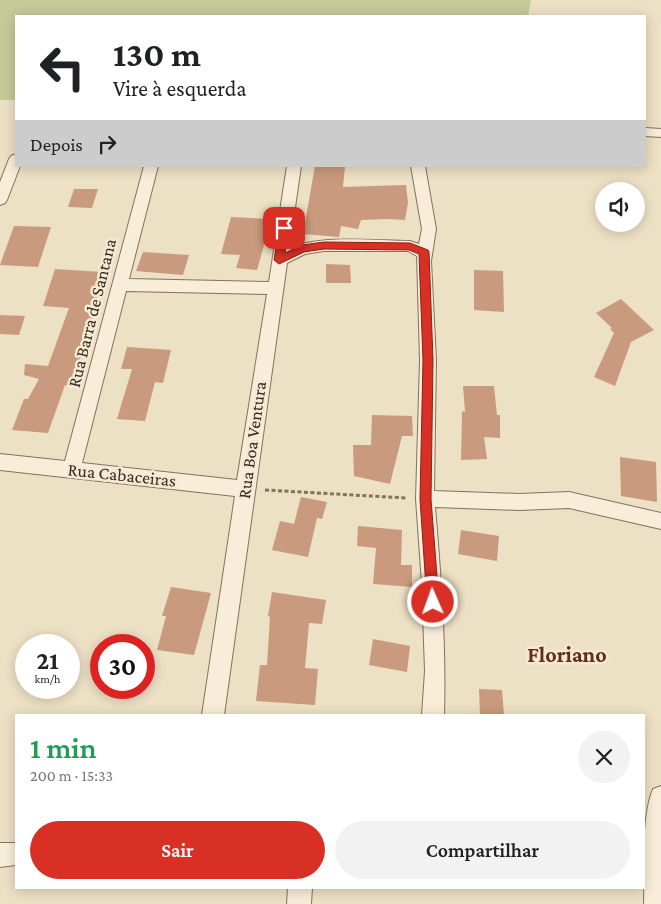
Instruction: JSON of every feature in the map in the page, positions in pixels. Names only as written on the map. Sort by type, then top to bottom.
[{"type":"street","points":[[646,132],[661,133]]},
{"type":"street","points":[[0,200],[15,162]]},
{"type":"street","name":"Rua Barra de Santana","points":[[71,470],[108,338],[119,286],[151,167]]},
{"type":"street","name":"Rua Boa Ventura","points":[[213,714],[294,167]]},
{"type":"street","points":[[418,167],[429,229],[424,252],[428,360],[426,499],[432,584],[435,671],[432,714]]},
{"type":"street","points":[[279,260],[302,249],[324,246],[410,246],[424,252]]},
{"type":"street","points":[[119,286],[275,288]]},
{"type":"street","name":"Rua Cabaceiras","points":[[0,462],[245,489]]},
{"type":"street","points":[[426,499],[519,502],[569,500],[661,521]]},
{"type":"street","points":[[656,904],[658,820],[661,797]]},
{"type":"street","points":[[0,854],[15,854]]},
{"type":"street","points":[[299,904],[300,889]]},
{"type":"path","points":[[245,489],[426,499]]},
{"type":"green space","points":[[0,0],[531,0],[528,15],[15,15],[15,100],[0,100]]},
{"type":"building","points":[[315,167],[345,167],[343,187],[406,185],[408,203],[405,220],[361,220],[358,229],[341,226],[339,237],[303,234]]},
{"type":"building","points":[[74,189],[98,189],[92,208],[68,207]]},
{"type":"building","points":[[231,217],[268,219],[266,238],[257,270],[236,268],[240,255],[221,254]]},
{"type":"building","points":[[14,226],[51,227],[38,267],[0,265]]},
{"type":"building","points":[[143,252],[189,255],[183,275],[136,271]]},
{"type":"building","points":[[326,264],[350,265],[351,283],[326,283]]},
{"type":"building","points":[[55,269],[102,272],[97,306],[71,387],[65,385],[48,433],[12,430],[24,399],[28,399],[39,379],[24,375],[25,364],[48,366],[69,308],[43,306]]},
{"type":"building","points":[[474,270],[503,271],[504,312],[474,310]]},
{"type":"building","points":[[621,299],[654,330],[631,342],[615,386],[594,377],[614,333],[610,329],[612,328],[596,313]]},
{"type":"building","points":[[0,315],[25,316],[19,335],[0,334]]},
{"type":"building","points":[[127,347],[171,350],[163,383],[155,382],[145,421],[117,419],[132,369],[121,369]]},
{"type":"building","points":[[463,386],[494,386],[497,415],[500,415],[500,438],[484,437],[487,459],[461,460],[462,411],[465,412]]},
{"type":"building","points":[[372,415],[412,416],[413,436],[402,436],[390,484],[354,476],[353,445],[371,445]]},
{"type":"building","points":[[620,457],[656,462],[657,502],[621,496]]},
{"type":"building","points":[[301,497],[327,502],[322,519],[317,518],[308,557],[272,550],[280,521],[294,524]]},
{"type":"building","points":[[358,526],[402,530],[401,565],[412,565],[412,587],[373,584],[376,548],[357,546]]},
{"type":"building","points":[[461,530],[499,536],[497,561],[458,554]]},
{"type":"building","points":[[171,587],[211,593],[194,655],[157,650],[166,616],[162,616]]},
{"type":"building","points":[[272,592],[326,600],[322,624],[309,623],[305,668],[318,669],[315,705],[256,701],[260,665],[267,665],[270,617],[268,616]]},
{"type":"building","points":[[373,639],[410,646],[407,672],[369,665]]},
{"type":"building","points":[[479,689],[502,690],[504,714],[480,714]]},
{"type":"district","name":"Floriano","points":[[567,654]]},
{"type":"route","points":[[284,228],[279,260],[312,246],[410,246],[424,252],[428,360],[426,499],[433,602]]}]
